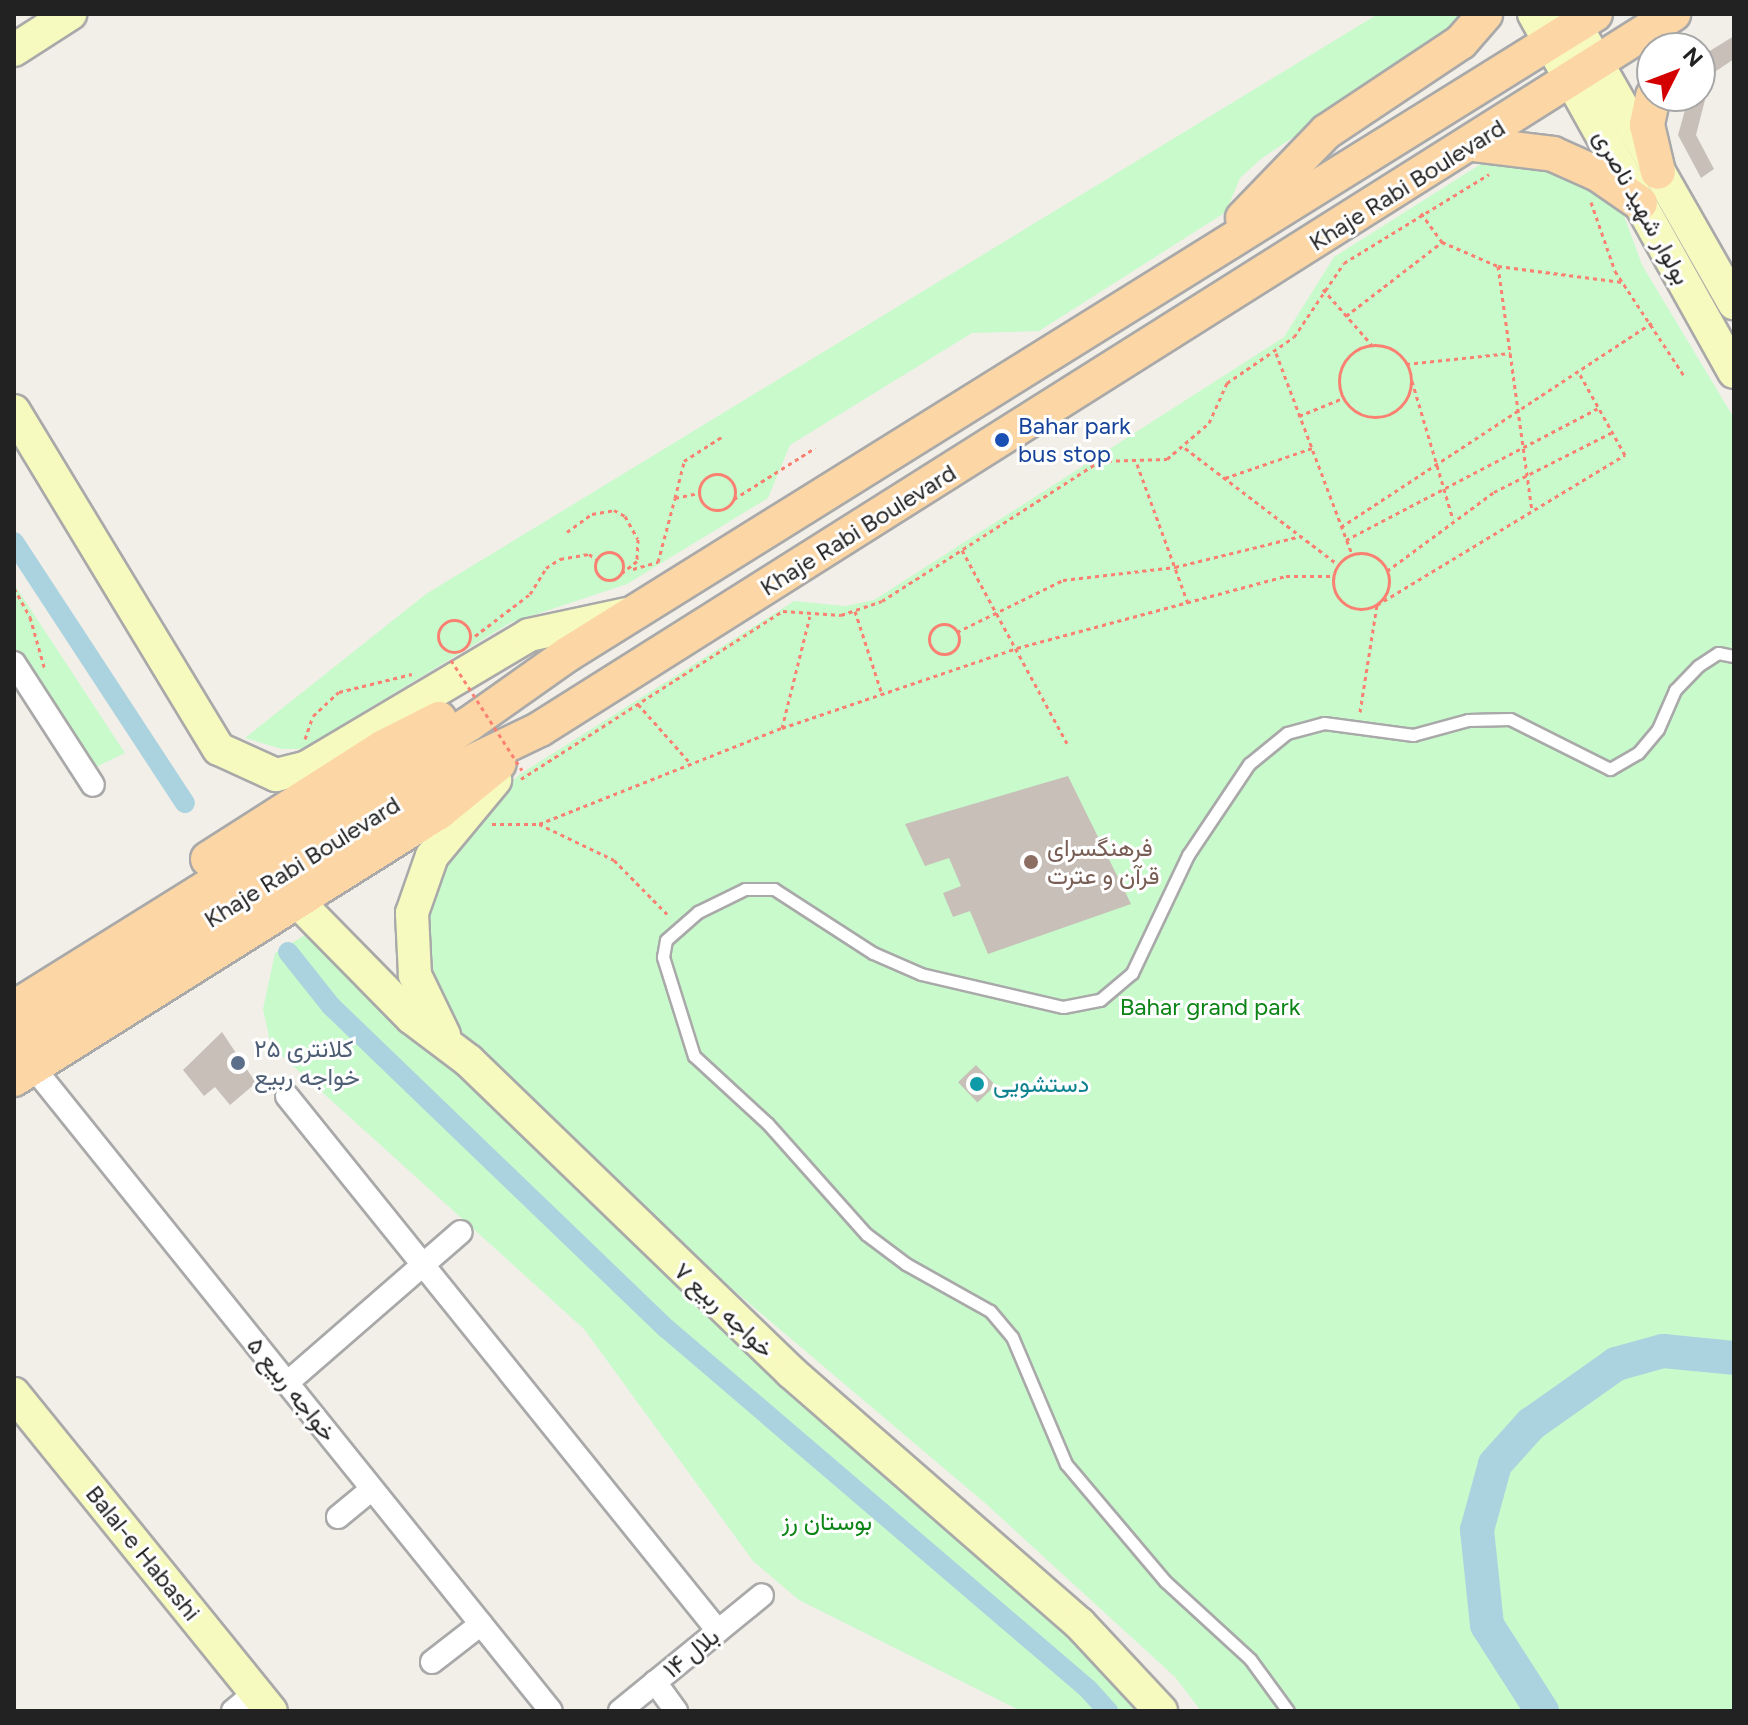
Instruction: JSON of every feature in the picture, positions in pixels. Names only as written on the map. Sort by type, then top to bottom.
[{"type":"main road","points":[[1206,256],[1326,132],[1461,42],[1485,14]]},
{"type":"main road","name":"Khaje Rabi Boulevard","points":[[21,1031],[428,783],[540,729],[1472,144],[1673,14]]},
{"type":"main road","name":"Khaje Rabi Boulevard","points":[[21,1031],[568,654],[1206,256],[1565,22]]},
{"type":"main road","points":[[1650,112],[1647,125],[1658,172]]},
{"type":"main road","points":[[1472,144],[1553,154],[1598,174],[1640,203]]},
{"type":"main road","points":[[21,1031],[296,900],[439,812],[540,729]]},
{"type":"street","points":[[14,50],[70,14]]},
{"type":"street","name":"بولوار شهید ناصری","points":[[1565,22],[1640,203],[1734,372]]},
{"type":"street","name":"بولوار شهید ناصری","points":[[1584,72],[1658,172],[1734,303]]},
{"type":"street","points":[[14,411],[219,749],[276,775],[307,767],[529,635],[634,613]]},
{"type":"street","points":[[16,669],[93,785]]},
{"type":"street","points":[[469,1061],[430,1013],[412,954],[416,893],[432,856],[456,823],[540,729]]},
{"type":"street","name":"خواجه ربیع ۷","points":[[296,900],[412,1018],[469,1061],[791,1372],[1080,1624],[1161,1711]]},
{"type":"street","name":"خواجه ربیع ۵","points":[[21,1031],[287,1383],[551,1711]]},
{"type":"street","points":[[287,1096],[718,1631]]},
{"type":"street","points":[[287,1383],[461,1232]]},
{"type":"street","name":"Balal-e Habashi","points":[[14,1394],[253,1705]]},
{"type":"street","points":[[338,1517],[372,1489]]},
{"type":"street","name":"بلال ۱۴","points":[[620,1711],[762,1595]]},
{"type":"street","points":[[432,1662],[481,1624]]},
{"type":"street","points":[[655,1682],[676,1711]]},
{"type":"lane","points":[[1288,1711],[1250,1659],[1165,1581],[1066,1464],[1012,1337],[990,1311],[906,1264],[866,1234],[768,1124],[694,1056],[682,1031],[663,957],[666,940],[677,926],[745,889],[774,889],[873,953],[921,974],[1063,1007],[1100,1000],[1132,973],[1188,855],[1249,764],[1287,733],[1324,723],[1413,735],[1468,720],[1510,719],[1610,769],[1638,753],[1658,729],[1675,690],[1698,666],[1718,653],[1734,656]]},
{"type":"path","points":[[514,785],[783,611],[810,616],[855,611],[882,601],[1100,461],[1137,464],[1167,459],[1185,447],[1209,423],[1227,383],[1276,353],[1294,337],[1323,289],[1344,263],[1421,213],[1491,173]]},
{"type":"path","points":[[1587,191],[1622,282],[1685,377]]},
{"type":"path","points":[[1421,213],[1442,242],[1498,266],[1622,282]]},
{"type":"path","points":[[1346,316],[1442,242]]},
{"type":"path","points":[[1498,266],[1532,511]]},
{"type":"path","points":[[1323,289],[1372,345],[1392,349],[1406,364],[1454,521]]},
{"type":"path","points":[[1341,527],[1652,323]]},
{"type":"path","points":[[1372,345],[1346,360],[1339,378],[1343,398],[1358,413],[1388,415],[1409,394],[1410,374]]},
{"type":"path","points":[[1276,353],[1352,554]]},
{"type":"path","points":[[1406,364],[1510,353]]},
{"type":"path","points":[[1357,728],[1377,605],[1388,589],[1387,571],[1375,557],[1352,554],[1337,564],[1332,576],[1335,595],[1349,608],[1377,605],[1625,455],[1578,371]]},
{"type":"path","points":[[1299,416],[1343,398]]},
{"type":"path","points":[[1346,540],[1598,408]]},
{"type":"path","points":[[1387,571],[1454,521],[1527,473],[1612,432]]},
{"type":"path","points":[[596,559],[596,572],[605,580],[658,562],[684,461],[723,436]]},
{"type":"path","points":[[1185,447],[1337,564]]},
{"type":"path","points":[[734,499],[730,479],[716,473],[703,480],[698,493],[704,506],[718,511],[815,448]]},
{"type":"path","points":[[1225,478],[1312,448]]},
{"type":"path","points":[[1137,464],[1189,604]]},
{"type":"path","points":[[675,498],[698,493]]},
{"type":"path","points":[[567,532],[592,514],[614,510],[625,516],[638,539],[632,569]]},
{"type":"path","points":[[957,632],[1063,580],[1175,567],[1301,536]]},
{"type":"path","points":[[962,550],[1067,743]]},
{"type":"path","points":[[442,656],[463,649],[470,639],[530,594],[553,564],[575,556],[596,559],[606,552],[619,555],[622,573]]},
{"type":"path","points":[[456,823],[539,824],[782,728],[1017,648],[1286,576],[1332,576]]},
{"type":"path","points":[[14,588],[30,617],[46,675]]},
{"type":"path","points":[[855,611],[882,694]]},
{"type":"path","points":[[782,728],[810,616]]},
{"type":"path","points":[[451,651],[439,638],[446,622],[464,623],[470,639]]},
{"type":"path","points":[[947,624],[957,632],[954,650],[942,653],[931,646],[935,628],[947,624]]},
{"type":"path","points":[[451,660],[522,770]]},
{"type":"path","points":[[307,767],[307,733],[327,700],[353,685],[422,667]]},
{"type":"path","points":[[638,704],[691,764]]},
{"type":"path","points":[[539,824],[614,860],[641,882],[677,926]]},
{"type":"green space","points":[[1378,14],[1470,14],[1454,31],[1262,158],[1240,178],[1226,212],[1039,331],[972,333],[790,445],[768,498],[627,584],[510,623],[302,749],[282,749],[245,738],[426,594]]},
{"type":"green space","name":"Bahar grand park","points":[[1514,155],[1589,178],[1622,210],[1642,265],[1734,418],[1734,1711],[1201,1711],[1175,1677],[985,1503],[654,1223],[447,1017],[422,966],[418,915],[443,857],[473,817],[520,774],[794,601],[845,606],[874,600],[1284,337],[1334,257],[1484,162]]},
{"type":"green space","points":[[14,584],[125,753],[96,767],[14,649]]},
{"type":"green space","name":"بوستان رز","points":[[310,932],[1057,1621],[1147,1711],[1021,1711],[799,1600],[753,1561],[584,1329],[271,1046],[263,1009],[275,953]]},
{"type":"building","points":[[1734,36],[1734,59],[1716,71],[1716,47]]},
{"type":"building","points":[[1684,112],[1702,112],[1696,135],[1714,169],[1701,178],[1678,135]]},
{"type":"building","name":"فرهنگسرای قرآن و عترت","points":[[1068,776],[1131,904],[988,954],[970,911],[953,917],[943,893],[961,886],[949,858],[925,866],[905,824]]},
{"type":"building","points":[[222,1032],[256,1083],[230,1105],[215,1087],[204,1096],[183,1070]]},
{"type":"building","name":"دستشویی","points":[[976,1065],[995,1085],[977,1103],[958,1082]]},
{"type":"waterway","points":[[14,542],[185,803]]},
{"type":"waterway","points":[[288,952],[331,1006],[667,1329],[1088,1689],[1108,1711]]},
{"type":"waterway","points":[[1542,1711],[1487,1625],[1477,1530],[1495,1464],[1531,1424],[1616,1364],[1663,1351],[1734,1358]]},
{"type":"place","name":"Bahar park bus stop","points":[[1002,440]]},
{"type":"place","name":"فرهنگسرای قرآن و عترت","points":[[1031,862]]},
{"type":"place","name":"کلانتری ٢۵ خواجه ربیع","points":[[238,1063]]},
{"type":"place","name":"دستشویی","points":[[977,1084]]}]
